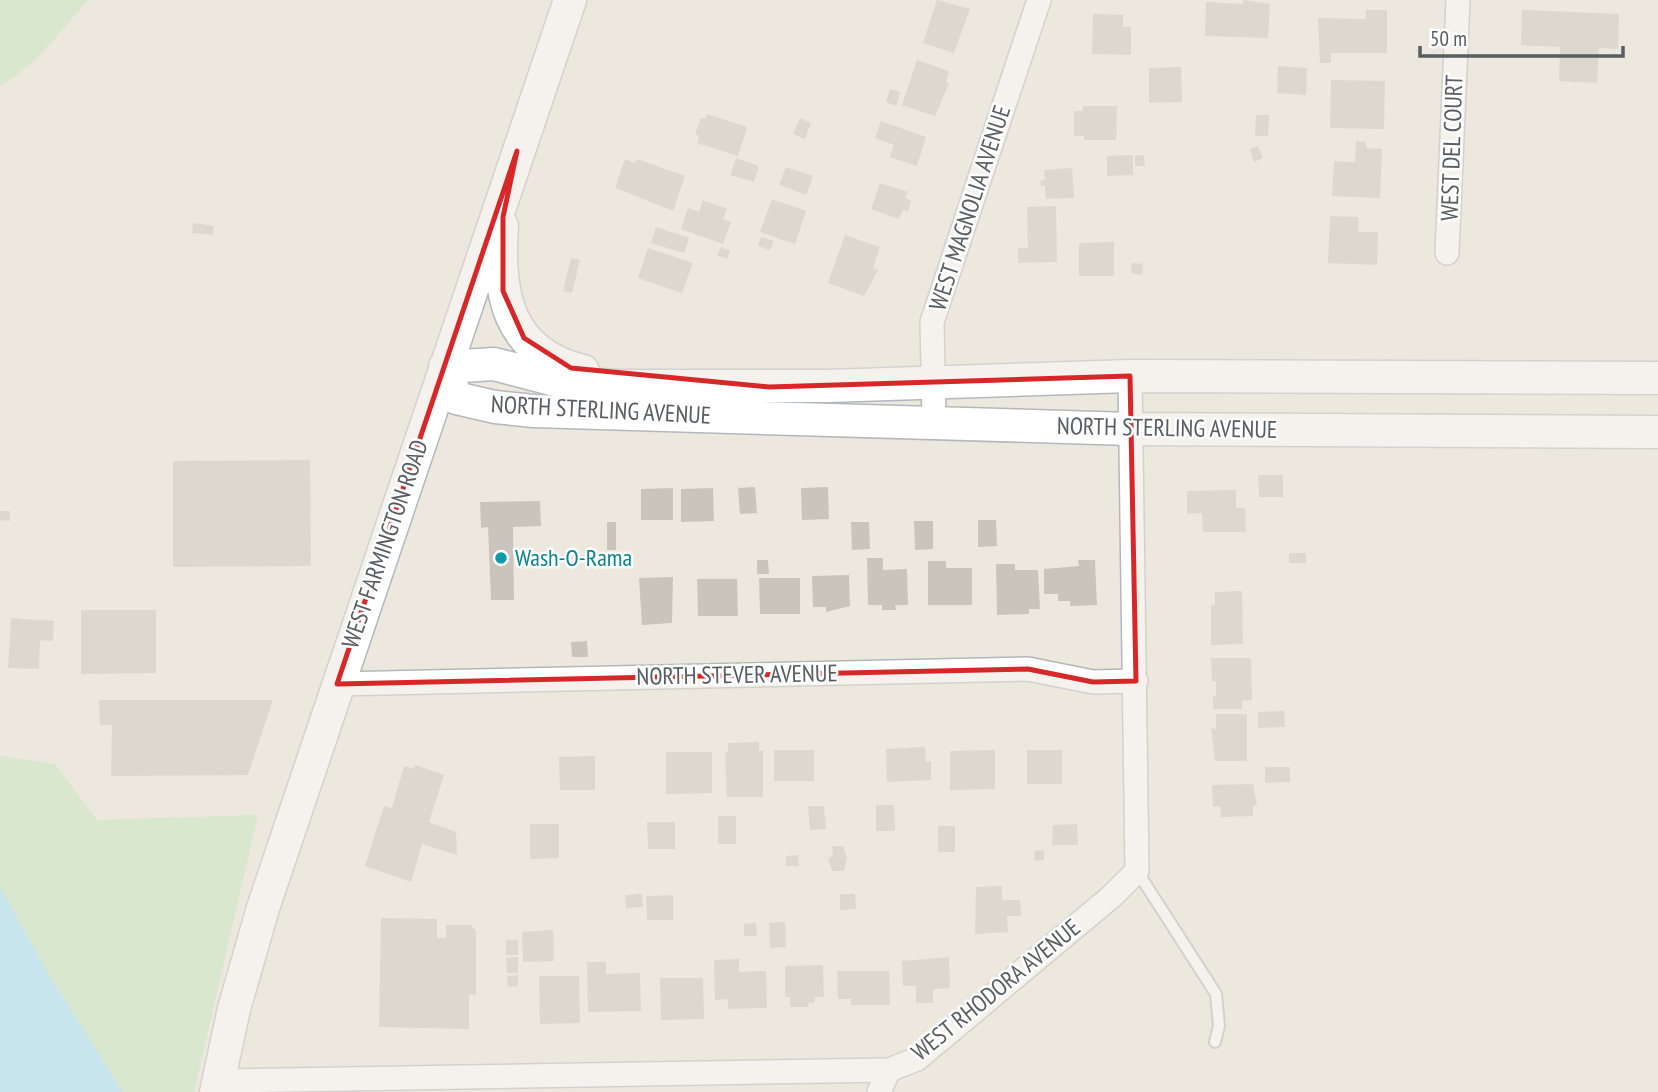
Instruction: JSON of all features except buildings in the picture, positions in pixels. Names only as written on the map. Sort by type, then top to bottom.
[{"type":"main road","name":"WEST FARMINGTON ROAD","points":[[217,1087],[245,966],[337,684],[570,0]]},
{"type":"main road","points":[[517,151],[503,217],[501,280],[514,321],[531,345],[550,359],[581,371],[643,379],[769,387]]},
{"type":"main road","name":"NORTH STERLING AVENUE","points":[[1658,378],[1130,376],[769,387],[582,385],[494,364],[445,367],[456,398],[508,409],[1130,429],[1658,432]]},
{"type":"street","name":"WEST MAGNOLIA AVENUE","points":[[934,421],[932,322],[1039,0]]},
{"type":"street","name":"WEST DEL COURT","points":[[1447,253],[1458,0]]},
{"type":"street","points":[[1130,376],[1136,681],[1136,871]]},
{"type":"street","name":"NORTH STEVER AVENUE","points":[[337,684],[1028,669],[1093,682],[1136,681]]},
{"type":"street","name":"WEST RHODORA AVENUE","points":[[217,1087],[481,1086],[889,1070],[917,1059],[1112,896],[1136,871]]},
{"type":"street","points":[[879,1092],[889,1070]]},
{"type":"lane","points":[[1136,871],[1216,994],[1219,1027],[1215,1042]]},
{"type":"highlighted area","points":[[517,151],[503,217],[503,291],[524,338],[571,368],[769,387],[1130,376],[1136,681],[1093,682],[1028,669],[337,684]]},
{"type":"green space","points":[[0,0],[88,0],[36,58],[0,86]]},
{"type":"green space","points":[[0,756],[55,764],[97,820],[258,815],[194,1092],[0,1092]]},
{"type":"water","points":[[0,887],[49,975],[123,1092],[0,1092]]},
{"type":"place","name":"Wash-O-Rama","points":[[501,558]]}]
